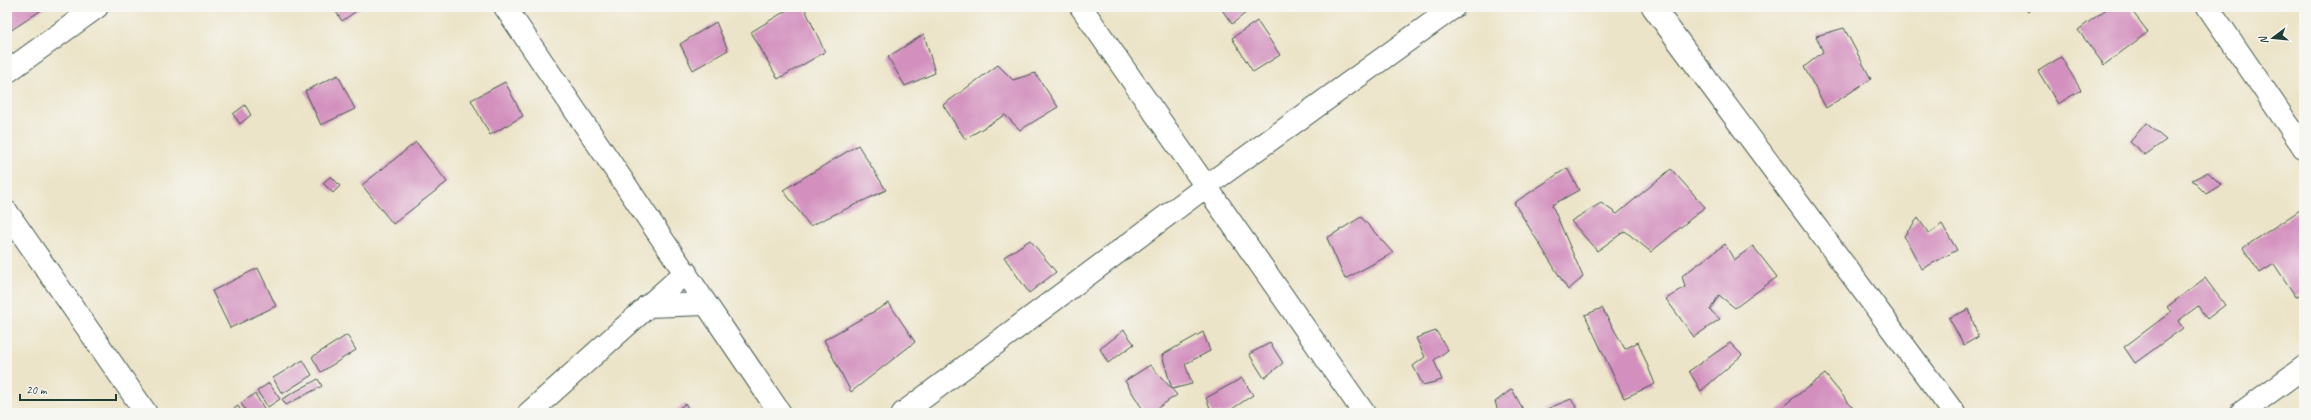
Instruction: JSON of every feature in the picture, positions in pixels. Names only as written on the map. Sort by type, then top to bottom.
[{"type":"street","points":[[7,72],[98,7]]},
{"type":"street","points":[[505,7],[686,272],[780,413]]},
{"type":"street","points":[[1081,7],[1364,413]]},
{"type":"street","points":[[903,413],[1205,186],[1454,7]]},
{"type":"street","points":[[1653,7],[1954,413]]},
{"type":"street","points":[[2208,7],[2304,148]]},
{"type":"street","points":[[7,212],[146,413]]},
{"type":"street","points":[[530,413],[686,272]]},
{"type":"street","points":[[647,306],[706,304]]},
{"type":"street","points":[[2241,413],[2304,367]]},
{"type":"building","points":[[7,7],[46,7],[7,33]]},
{"type":"building","points":[[333,7],[362,7],[342,21]]},
{"type":"building","points":[[792,7],[804,7],[825,52],[778,79],[751,32]]},
{"type":"building","points":[[1220,7],[1244,7],[1247,12],[1232,24]]},
{"type":"building","points":[[2024,7],[2034,7],[2028,12]]},
{"type":"building","points":[[2109,7],[2129,7],[2148,32],[2104,65],[2078,30]]},
{"type":"building","points":[[1257,21],[1280,55],[1253,72],[1232,38]]},
{"type":"building","points":[[716,22],[728,50],[693,70],[680,44]]},
{"type":"building","points":[[1844,28],[1871,79],[1826,108],[1804,67],[1823,52],[1816,36]]},
{"type":"building","points":[[924,34],[935,73],[905,86],[888,57]]},
{"type":"building","points":[[2061,57],[2081,90],[2058,104],[2038,71]]},
{"type":"building","points":[[998,65],[1013,80],[1035,73],[1058,107],[1020,130],[1005,115],[965,139],[943,105]]},
{"type":"building","points":[[338,75],[355,109],[321,125],[305,91]]},
{"type":"building","points":[[505,82],[523,116],[490,135],[471,100]]},
{"type":"building","points":[[245,105],[251,115],[240,124],[233,114]]},
{"type":"building","points":[[2146,123],[2166,140],[2145,155],[2130,142]]},
{"type":"building","points":[[416,142],[447,182],[393,224],[362,185]]},
{"type":"building","points":[[858,145],[886,190],[810,226],[783,190]]},
{"type":"building","points":[[1567,168],[1579,190],[1552,205],[1583,277],[1568,290],[1514,203]]},
{"type":"building","points":[[1671,169],[1705,207],[1651,252],[1625,231],[1597,251],[1571,221],[1601,203],[1617,214]]},
{"type":"building","points":[[2208,172],[2221,185],[2206,194],[2192,180]]},
{"type":"building","points":[[331,176],[340,186],[333,193],[323,183]]},
{"type":"building","points":[[2300,210],[2304,215],[2304,292],[2296,297],[2274,264],[2260,273],[2243,248]]},
{"type":"building","points":[[1361,217],[1393,253],[1345,279],[1327,238]]},
{"type":"building","points":[[1918,218],[1929,234],[1942,224],[1957,250],[1922,269],[1904,236]]},
{"type":"building","points":[[1030,240],[1056,272],[1029,293],[1004,257]]},
{"type":"building","points":[[1725,244],[1734,260],[1753,246],[1777,277],[1735,308],[1719,295],[1710,310],[1720,319],[1694,337],[1666,299],[1685,287],[1682,276]]},
{"type":"building","points":[[258,268],[276,306],[230,328],[212,291]]},
{"type":"building","points":[[2205,278],[2225,305],[2207,319],[2198,306],[2178,321],[2183,328],[2135,363],[2124,347],[2171,312],[2167,307]]},
{"type":"building","points":[[889,303],[915,342],[851,392],[824,340]]},
{"type":"building","points":[[1602,308],[1625,349],[1638,342],[1655,384],[1624,398],[1585,315]]},
{"type":"building","points":[[1969,309],[1978,337],[1964,345],[1949,318]]},
{"type":"building","points":[[1124,330],[1134,344],[1108,363],[1100,349]]},
{"type":"building","points":[[1436,331],[1448,350],[1434,360],[1442,380],[1423,385],[1413,366],[1425,357],[1416,338]]},
{"type":"building","points":[[1203,332],[1210,351],[1185,364],[1192,384],[1172,389],[1162,355]]},
{"type":"building","points":[[347,335],[356,350],[321,372],[312,357]]},
{"type":"building","points":[[1270,343],[1283,363],[1264,378],[1249,354]]},
{"type":"building","points":[[1730,343],[1742,355],[1701,391],[1689,371]]},
{"type":"building","points":[[303,360],[312,375],[282,394],[273,378]]},
{"type":"building","points":[[1150,365],[1177,395],[1150,413],[1145,413],[1125,381]]},
{"type":"building","points":[[1825,374],[1857,413],[1774,413]]},
{"type":"building","points":[[1242,378],[1253,395],[1226,413],[1212,413],[1206,398]]},
{"type":"building","points":[[318,379],[322,386],[286,405],[282,399]]},
{"type":"building","points":[[269,383],[280,399],[268,407],[257,391]]},
{"type":"building","points":[[1512,389],[1525,413],[1499,413],[1495,402]]},
{"type":"building","points":[[255,394],[267,413],[247,413],[241,403]]},
{"type":"building","points":[[1571,399],[1580,413],[1542,411]]},
{"type":"building","points":[[685,404],[692,413],[672,413]]},
{"type":"building","points":[[238,406],[242,413],[227,413]]}]
